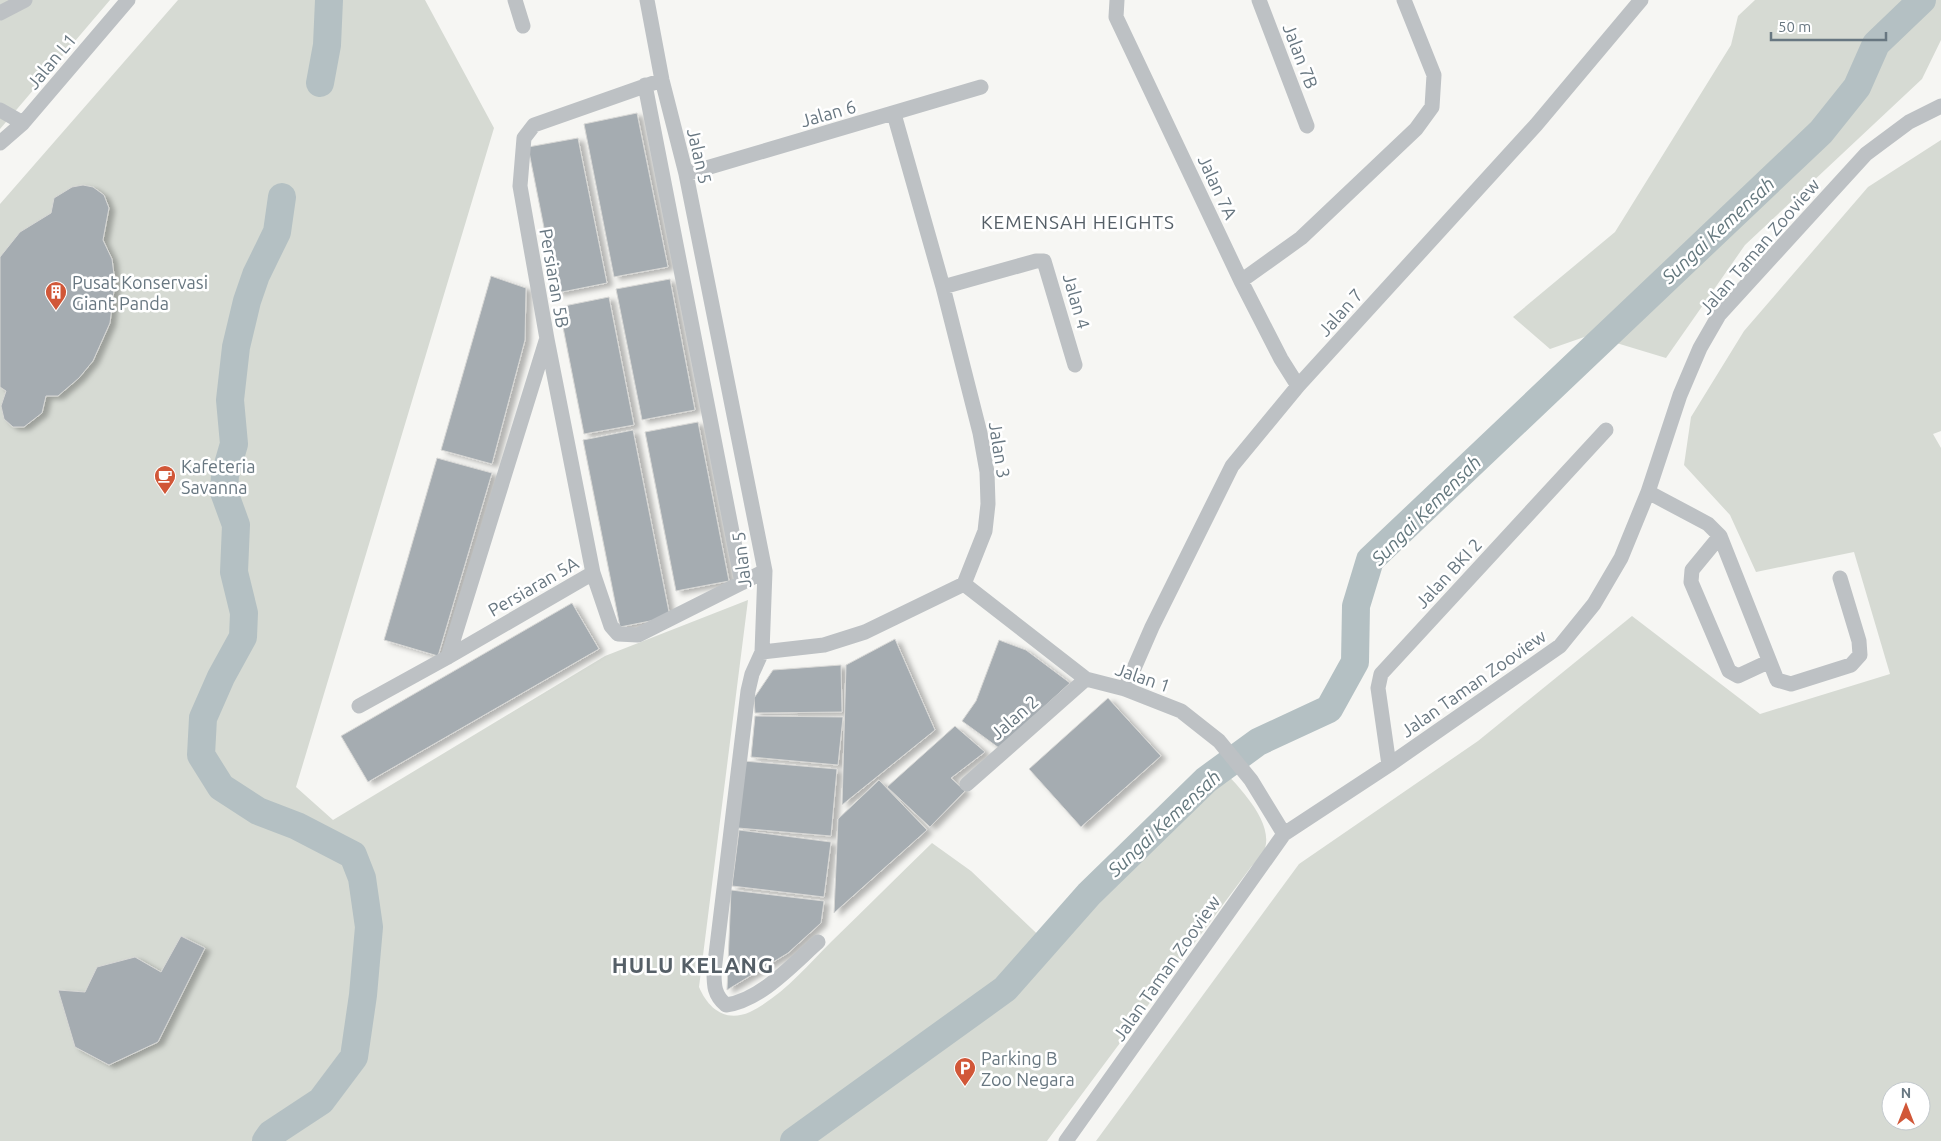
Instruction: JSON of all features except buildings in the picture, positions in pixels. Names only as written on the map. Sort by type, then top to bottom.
[{"type":"street","points":[[0,13],[25,0]]},
{"type":"street","name":"Jalan L1","points":[[0,143],[23,123],[128,0]]},
{"type":"street","points":[[514,0],[523,26]]},
{"type":"street","name":"Jalan 5","points":[[647,0],[662,80],[686,174],[765,570],[762,652],[752,674],[748,691],[714,970],[714,985],[718,998],[726,1005],[737,1004],[758,992],[818,942]]},
{"type":"street","name":"Jalan 7A","points":[[1118,0],[1116,17],[1241,281],[1281,359],[1298,386]]},
{"type":"street","name":"Jalan 7B","points":[[1259,0],[1307,126]]},
{"type":"street","points":[[1241,281],[1301,238],[1416,129],[1432,107],[1434,75],[1404,0]]},
{"type":"street","name":"Jalan 7","points":[[1124,689],[1152,627],[1232,466],[1298,386],[1536,125],[1641,0]]},
{"type":"street","name":"Persiaran 5B","points":[[593,573],[547,340],[520,186],[524,138],[534,124],[662,80]]},
{"type":"street","name":"Jalan 5","points":[[645,85],[742,582]]},
{"type":"street","name":"Jalan 6","points":[[686,174],[981,87]]},
{"type":"street","name":"Jalan Taman Zooview","points":[[1066,1141],[1284,834],[1389,765],[1560,646],[1594,604],[1621,558],[1648,492],[1680,395],[1700,348],[1719,316],[1866,154],[1909,122],[1941,106]]},
{"type":"street","points":[[0,110],[23,123]]},
{"type":"street","name":"Jalan 3","points":[[894,114],[943,287],[980,433],[987,472],[988,504],[985,531],[964,584]]},
{"type":"street","name":"Jalan 4","points":[[943,287],[1036,261],[1044,261],[1075,365]]},
{"type":"street","name":"Persiaran 5A","points":[[448,657],[547,340]]},
{"type":"street","name":"Jalan BKI 2","points":[[1389,765],[1378,688],[1381,674],[1606,430]]},
{"type":"street","points":[[1648,492],[1708,524],[1720,536],[1737,576],[1768,662],[1777,680],[1791,684],[1851,665],[1860,655],[1859,641],[1840,578]]},
{"type":"street","points":[[1720,536],[1692,570],[1691,582],[1729,671],[1738,676],[1768,662]]},
{"type":"street","name":"Persiaran 5A","points":[[359,706],[593,573],[611,626],[618,634],[638,636],[765,570]]},
{"type":"street","points":[[762,652],[824,645],[865,632],[964,584]]},
{"type":"street","name":"Jalan 1","points":[[964,584],[1086,679],[1124,689],[1181,711],[1219,741],[1251,780],[1284,834]]},
{"type":"street","name":"Jalan 2","points":[[967,784],[1086,679]]},
{"type":"shaded area","points":[[0,0],[110,0],[0,129]]},
{"type":"shaded area","points":[[178,0],[425,0],[494,128],[296,787],[333,820],[605,656],[748,600],[699,987],[712,1007],[718,1012],[733,1016],[750,1012],[773,998],[803,971],[932,843],[971,871],[1052,948],[1156,823],[1218,764],[1245,794],[1261,819],[1266,843],[1262,855],[1251,867],[1047,1141],[0,1141],[0,204]]},
{"type":"shaded area","points":[[1755,0],[1941,0],[1941,40],[1922,79],[1745,245],[1666,358],[1590,335],[1550,349],[1513,317],[1615,232],[1731,45],[1738,16]]},
{"type":"shaded area","points":[[1941,140],[1941,431],[1933,434],[1941,448],[1941,1141],[1096,1141],[1299,864],[1478,741],[1632,616],[1760,714],[1890,674],[1854,552],[1756,572],[1730,515],[1684,465],[1691,417],[1744,331],[1868,187]]},
{"type":"waterway","points":[[320,83],[327,45],[329,0]]},
{"type":"waterway","name":"Sungai Kemensah","points":[[794,1141],[1005,989],[1089,894],[1206,780],[1258,742],[1329,709],[1355,662],[1356,606],[1370,560],[1821,132],[1857,87],[1876,44],[1922,0]]},
{"type":"waterway","points":[[266,1141],[271,1134],[321,1101],[354,1057],[363,995],[369,927],[362,878],[353,855],[297,826],[258,811],[221,787],[201,755],[203,718],[221,677],[243,637],[244,613],[234,572],[236,525],[224,492],[225,475],[234,444],[230,400],[236,347],[247,301],[256,275],[277,232],[282,197]]},
{"type":"place","name":"Pusat Konservasi Giant Panda","points":[[56,311]]},
{"type":"place","name":"Kafeteria Savanna","points":[[165,495]]},
{"type":"place","name":"Parking B Zoo Negara","points":[[965,1087]]},
{"type":"district","name":"KEMENSAH HEIGHTS","points":[[1078,222]]},
{"type":"district","name":"HULU KELANG","points":[[693,964]]}]
